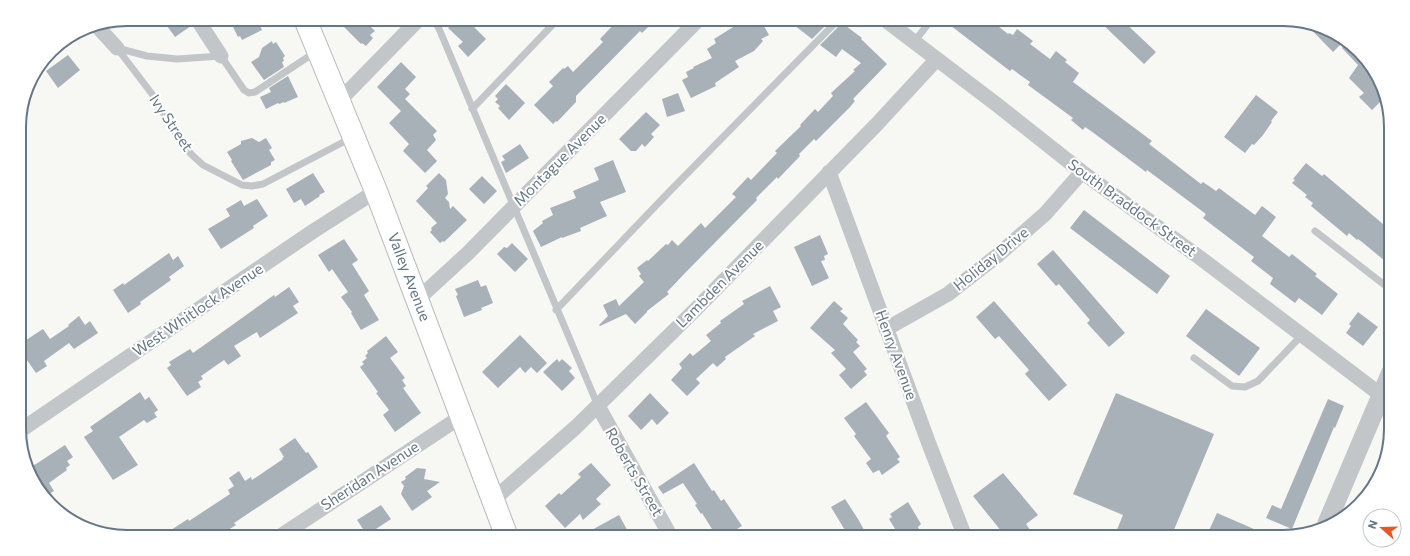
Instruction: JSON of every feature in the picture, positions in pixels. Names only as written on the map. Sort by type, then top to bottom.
[{"type":"main road","name":"Valley Avenue","points":[[308,26],[376,191],[504,530]]},
{"type":"street","points":[[202,26],[221,56]]},
{"type":"street","points":[[339,101],[412,26]]},
{"type":"street","name":"Montague Avenue","points":[[418,299],[468,253],[692,26]]},
{"type":"street","name":"South Braddock Street","points":[[893,26],[996,104],[1082,172],[1199,257],[1381,395]]},
{"type":"street","name":"Ivy Street","points":[[100,30],[117,48]]},
{"type":"street","name":"Lambden Avenue","points":[[493,500],[556,446],[698,307],[877,124],[936,59]]},
{"type":"street","name":"Henry Avenue","points":[[829,172],[886,329],[962,530]]},
{"type":"street","name":"Holiday Drive","points":[[886,329],[948,294],[998,255],[1045,214],[1082,172]]},
{"type":"street","name":"West Whitlock Avenue","points":[[26,427],[312,232],[376,191]]},
{"type":"street","points":[[1328,520],[1384,388]]},
{"type":"street","name":"Roberts Street","points":[[598,406],[667,530]]},
{"type":"street","name":"Sheridan Avenue","points":[[289,530],[462,416]]},
{"type":"lane","points":[[438,26],[514,206],[556,310],[598,406]]},
{"type":"lane","points":[[472,109],[551,26]]},
{"type":"lane","points":[[556,310],[669,192],[833,26]]},
{"type":"lane","points":[[914,42],[927,26]]},
{"type":"lane","points":[[117,48],[146,56],[178,59],[221,56],[244,90],[249,93],[255,92],[318,50]]},
{"type":"lane","name":"Ivy Street","points":[[117,48],[152,94],[179,139],[191,154],[203,165],[242,185],[252,186],[263,184],[354,136]]},
{"type":"lane","points":[[1315,231],[1384,285]]},
{"type":"lane","points":[[1194,358],[1232,386],[1245,387],[1258,381],[1302,335]]},
{"type":"building","points":[[167,26],[191,26],[175,37]]},
{"type":"building","points":[[232,26],[260,26],[262,30],[242,40],[240,36],[238,37]]},
{"type":"building","points":[[370,26],[375,31],[370,35],[373,38],[366,46],[362,43],[361,44],[344,27]]},
{"type":"building","points":[[450,26],[473,26],[486,39],[468,57],[458,46],[463,42],[448,28]]},
{"type":"building","points":[[612,26],[649,26],[642,33],[640,31],[576,96],[576,102],[557,122],[556,121],[553,124],[534,105],[553,86],[549,82],[563,68],[564,69],[568,66],[573,72],[603,42],[600,39]]},
{"type":"building","points":[[735,26],[764,26],[769,35],[761,39],[763,41],[754,51],[735,61],[739,67],[715,83],[716,86],[691,98],[682,80],[688,77],[686,72],[712,58],[707,49],[716,43],[714,39]]},
{"type":"building","points":[[795,26],[825,26],[812,39]]},
{"type":"building","points":[[839,26],[846,26],[862,38],[861,39],[887,64],[853,99],[855,101],[850,107],[816,141],[814,139],[778,179],[777,177],[756,198],[757,200],[667,292],[669,294],[647,311],[635,324],[626,314],[600,326],[599,325],[608,316],[603,305],[616,299],[619,306],[644,282],[639,276],[641,274],[637,268],[647,260],[648,261],[666,244],[668,245],[672,240],[678,246],[701,223],[705,228],[736,197],[732,194],[748,177],[751,180],[777,153],[775,151],[801,126],[800,125],[815,109],[818,112],[833,96],[831,93],[855,71],[853,70],[861,63],[842,49],[836,57],[820,45]]},
{"type":"building","points":[[951,26],[998,26],[1008,34],[1013,35],[1017,29],[1033,41],[1030,44],[1050,59],[1056,51],[1067,60],[1065,62],[1079,73],[1073,82],[1152,141],[1149,144],[1201,184],[1203,182],[1216,191],[1219,188],[1255,215],[1262,206],[1276,217],[1262,236],[1289,257],[1292,254],[1317,274],[1315,276],[1338,294],[1322,315],[1299,298],[1295,303],[1270,284],[1273,278],[1251,261],[1254,257],[1203,218],[1206,214],[1091,131],[1085,127],[1083,130],[1071,120],[1073,118],[1028,85],[1030,82],[1012,69],[1010,71]]},
{"type":"building","points":[[1104,26],[1128,26],[1156,52],[1144,64]]},
{"type":"building","points":[[1311,30],[1328,36],[1341,44],[1333,52]]},
{"type":"building","points":[[272,41],[273,44],[276,42],[285,56],[283,58],[284,61],[282,62],[284,67],[264,80],[251,62],[259,57],[262,48]]},
{"type":"building","points":[[1343,46],[1359,60],[1376,88],[1381,101],[1372,110],[1359,97],[1364,93],[1349,78],[1358,65],[1342,48]]},
{"type":"building","points":[[68,55],[80,70],[58,88],[46,71]]},
{"type":"building","points":[[401,62],[416,77],[405,89],[410,94],[405,99],[437,131],[433,135],[436,140],[427,150],[437,161],[425,173],[403,151],[409,144],[389,123],[401,111],[377,87]]},
{"type":"building","points":[[288,76],[298,97],[284,103],[278,103],[266,109],[260,97],[271,92],[269,88]]},
{"type":"building","points":[[506,84],[525,103],[509,120],[498,108],[500,106],[495,102],[498,99],[495,96]]},
{"type":"building","points":[[678,93],[685,111],[667,117],[662,99]]},
{"type":"building","points":[[1256,95],[1278,112],[1263,135],[1254,145],[1252,144],[1245,153],[1224,137]]},
{"type":"building","points":[[646,112],[660,125],[651,134],[654,137],[645,147],[642,144],[636,151],[631,151],[619,139]]},
{"type":"building","points":[[252,138],[259,142],[266,138],[272,148],[269,150],[275,160],[271,162],[271,165],[243,180],[227,152],[241,144],[241,141]]},
{"type":"building","points":[[520,144],[529,158],[506,173],[501,162],[505,160],[502,156]]},
{"type":"building","points":[[613,160],[626,192],[600,202],[607,216],[580,228],[581,231],[562,237],[541,247],[533,231],[543,223],[542,221],[553,215],[550,208],[576,198],[573,191],[599,180],[594,168]]},
{"type":"building","points":[[1306,163],[1322,176],[1324,174],[1384,225],[1384,260],[1349,233],[1347,236],[1311,206],[1313,203],[1305,197],[1307,195],[1292,183],[1295,180],[1293,179]]},
{"type":"building","points":[[313,173],[325,192],[305,206],[301,199],[294,203],[286,189]]},
{"type":"building","points":[[439,173],[446,180],[448,194],[445,198],[449,202],[450,209],[453,206],[467,220],[444,242],[443,241],[440,243],[430,232],[432,230],[431,228],[437,223],[416,201],[428,188],[426,186]]},
{"type":"building","points":[[482,176],[497,191],[484,204],[469,189]]},
{"type":"building","points":[[257,199],[268,216],[253,226],[254,228],[221,249],[208,229],[230,216],[226,209],[241,200],[244,206]]},
{"type":"building","points":[[1084,210],[1170,276],[1157,294],[1070,228]]},
{"type":"building","points":[[820,235],[828,254],[824,256],[825,260],[821,261],[829,278],[812,286],[794,247]]},
{"type":"building","points":[[344,239],[358,260],[352,264],[369,291],[364,295],[379,320],[361,330],[351,313],[352,312],[341,297],[348,292],[332,269],[329,272],[318,255]]},
{"type":"building","points":[[512,243],[528,259],[515,272],[497,254],[504,247],[507,248]]},
{"type":"building","points":[[1053,250],[1125,333],[1109,347],[1087,323],[1090,320],[1059,284],[1056,286],[1037,264]]},
{"type":"building","points":[[169,253],[173,260],[178,256],[184,266],[169,277],[171,280],[140,302],[141,304],[128,313],[113,290],[123,283],[124,285]]},
{"type":"building","points":[[478,280],[481,287],[486,285],[493,303],[481,308],[482,310],[464,317],[455,289]]},
{"type":"building","points":[[770,286],[781,307],[773,311],[778,321],[753,334],[755,336],[725,357],[726,359],[717,367],[713,363],[696,379],[700,383],[687,396],[671,380],[682,368],[679,364],[690,353],[693,356],[711,341],[706,335],[721,323],[720,321],[744,304],[742,301]]},
{"type":"building","points":[[289,287],[299,302],[293,306],[298,313],[260,338],[257,332],[234,346],[241,356],[228,365],[224,360],[201,376],[203,379],[198,382],[201,387],[187,396],[167,368],[171,365],[169,362],[190,349],[193,353],[274,295],[275,297]]},
{"type":"building","points":[[834,301],[843,309],[840,311],[848,318],[843,324],[858,340],[856,342],[860,346],[853,352],[867,369],[864,371],[867,375],[851,389],[839,375],[846,369],[831,353],[835,350],[810,328]]},
{"type":"building","points":[[994,301],[1067,385],[1049,401],[1025,374],[1029,370],[999,336],[995,339],[976,317]]},
{"type":"building","points":[[1206,309],[1260,348],[1239,376],[1186,336]]},
{"type":"building","points":[[1358,312],[1378,327],[1363,346],[1346,333],[1351,326],[1349,324]]},
{"type":"building","points":[[79,316],[85,325],[90,321],[98,333],[74,349],[69,343],[44,361],[47,366],[36,373],[26,359],[26,340],[43,329],[50,339],[69,326],[68,325]]},
{"type":"building","points":[[520,335],[547,363],[537,373],[531,367],[525,373],[520,367],[498,388],[482,372]]},
{"type":"building","points":[[386,336],[398,352],[390,358],[405,378],[402,380],[406,386],[403,388],[421,413],[395,432],[383,415],[389,410],[376,393],[378,392],[360,367],[364,364],[362,362],[367,358],[365,356],[368,353],[367,351]]},
{"type":"building","points":[[557,359],[559,362],[562,359],[572,368],[569,371],[575,378],[562,391],[543,372]]},
{"type":"building","points":[[140,392],[145,400],[149,397],[158,410],[154,413],[157,417],[147,423],[144,420],[119,437],[138,465],[113,480],[84,437],[93,431],[90,427]]},
{"type":"building","points":[[650,393],[669,413],[657,425],[652,419],[641,430],[628,416]]},
{"type":"building","points":[[1116,393],[1214,434],[1174,530],[1117,530],[1123,515],[1073,494]]},
{"type":"building","points":[[1328,399],[1344,406],[1292,529],[1266,518],[1272,505],[1281,509]]},
{"type":"building","points":[[866,402],[889,433],[886,436],[900,457],[897,459],[900,462],[882,475],[879,470],[873,473],[866,463],[871,459],[854,436],[856,434],[844,418]]},
{"type":"building","points":[[295,438],[306,453],[308,452],[318,467],[234,523],[236,525],[228,530],[171,530],[188,519],[189,521],[230,494],[228,490],[234,486],[229,478],[239,471],[245,481],[251,477],[252,480],[283,459],[282,458],[284,457],[279,449]]},
{"type":"building","points":[[65,445],[73,457],[67,461],[70,465],[66,468],[67,470],[49,483],[54,491],[49,494],[36,474],[32,466]]},
{"type":"building","points":[[591,463],[611,485],[596,499],[601,504],[583,520],[580,514],[565,528],[545,506],[559,493],[561,495],[581,477],[578,474]]},
{"type":"building","points":[[694,463],[712,491],[714,490],[721,501],[724,499],[742,526],[738,530],[713,530],[695,505],[697,504],[683,483],[663,494],[658,487]]},
{"type":"building","points":[[417,468],[426,469],[424,479],[440,482],[427,491],[432,497],[412,511],[401,494],[404,486],[401,482]]},
{"type":"building","points":[[1003,473],[1038,515],[1026,524],[1030,530],[1000,530],[973,496]]},
{"type":"building","points":[[845,499],[864,530],[845,530],[831,507]]},
{"type":"building","points":[[908,502],[921,524],[918,527],[920,530],[896,530],[889,519],[892,517],[890,514]]},
{"type":"building","points":[[381,505],[391,519],[374,530],[364,530],[357,520]]},
{"type":"building","points":[[1217,513],[1254,529],[1254,530],[1209,530]]},
{"type":"building","points":[[619,515],[627,530],[592,530]]}]
